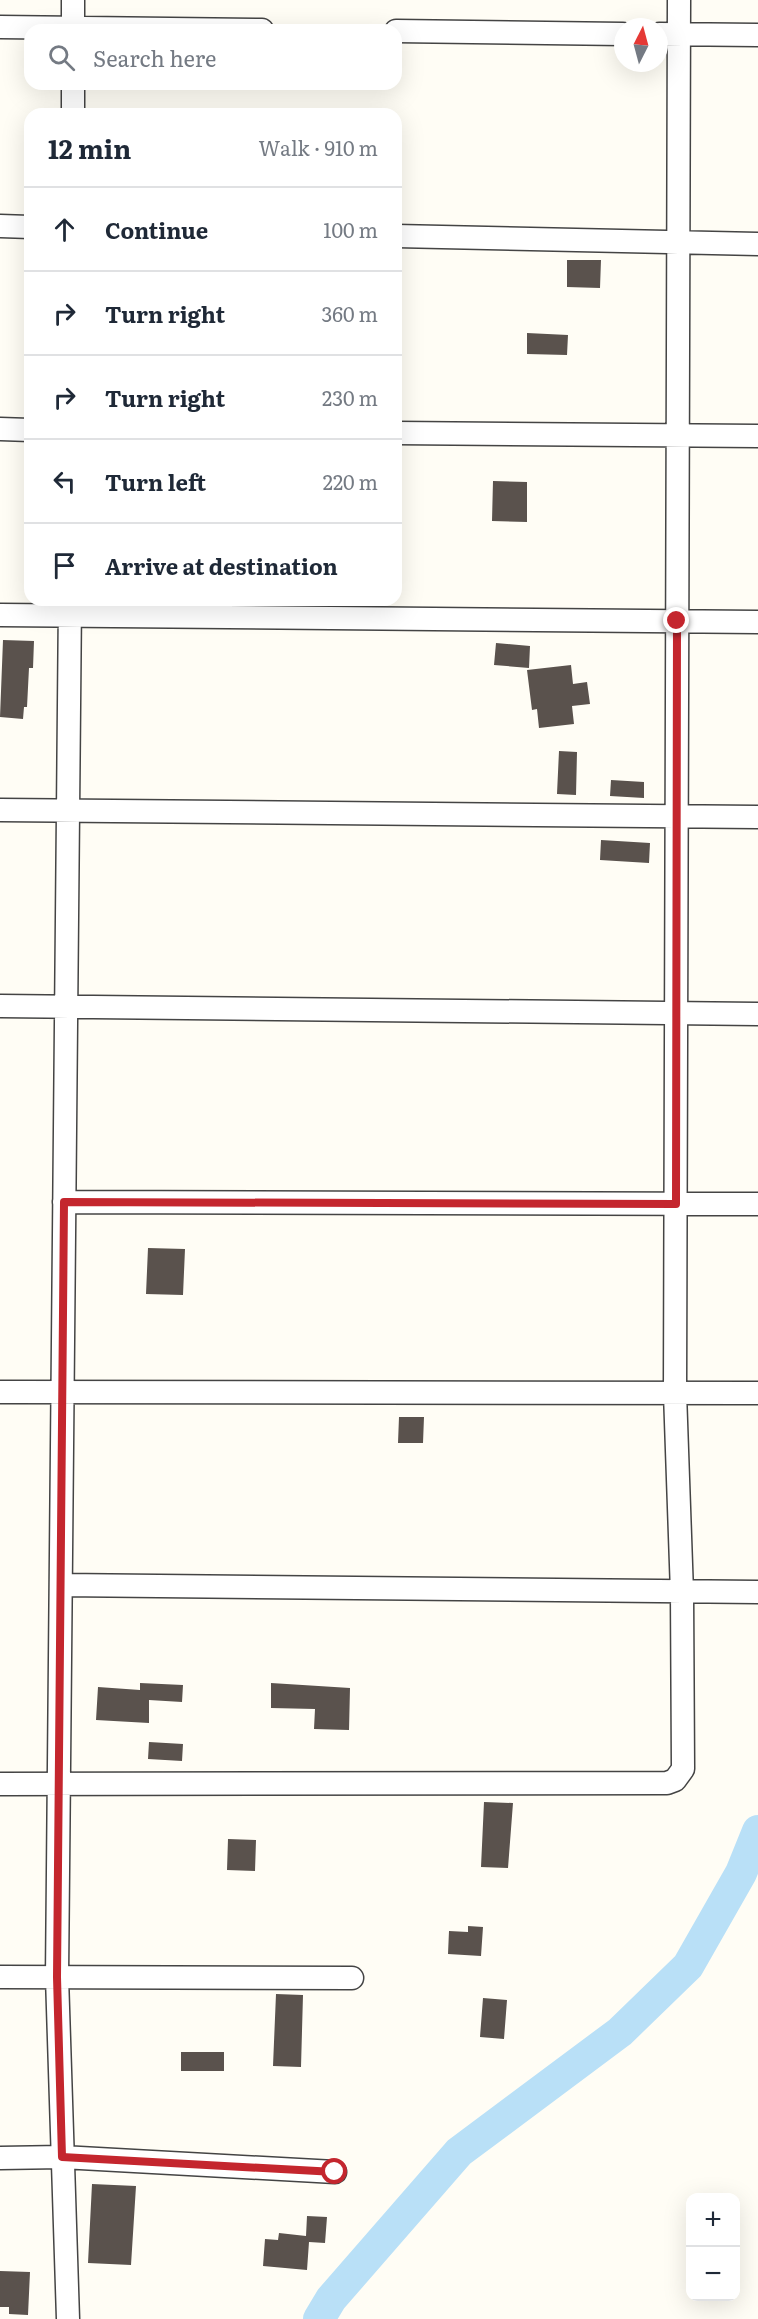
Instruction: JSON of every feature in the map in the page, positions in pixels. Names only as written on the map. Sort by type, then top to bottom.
[{"type":"street","points":[[73,24],[74,0]]},
{"type":"street","points":[[0,1784],[667,1783],[675,1780],[683,1769],[682,1593],[675,1393],[678,242],[669,34],[679,0]]},
{"type":"street","points":[[0,27],[24,28]]},
{"type":"street","points":[[402,31],[614,34]]},
{"type":"street","points":[[669,34],[758,35]]},
{"type":"street","points":[[73,90],[73,108]]},
{"type":"street","points":[[0,226],[24,227]]},
{"type":"street","points":[[402,236],[758,244]]},
{"type":"street","points":[[0,429],[24,430]]},
{"type":"street","points":[[402,433],[758,436]]},
{"type":"street","points":[[68,2319],[57,1977],[70,607]]},
{"type":"street","points":[[0,615],[70,607],[758,622]]},
{"type":"street","points":[[0,810],[758,817]]},
{"type":"street","points":[[0,1006],[758,1014]]},
{"type":"street","points":[[64,1202],[758,1204]]},
{"type":"street","points":[[0,1392],[758,1393]]},
{"type":"street","points":[[61,1585],[758,1592]]},
{"type":"street","points":[[0,1977],[352,1978]]},
{"type":"street","points":[[0,2158],[62,2157],[335,2172]]},
{"type":"building","points":[[567,260],[601,260],[600,288],[567,287]]},
{"type":"building","points":[[527,333],[568,335],[567,355],[527,354]]},
{"type":"building","points":[[493,481],[527,482],[527,522],[492,521]]},
{"type":"building","points":[[3,640],[34,641],[33,668],[29,668],[27,707],[24,707],[23,719],[0,717]]},
{"type":"building","points":[[496,643],[530,646],[529,668],[494,665]]},
{"type":"building","points":[[571,665],[573,684],[587,682],[590,704],[572,706],[574,724],[539,728],[537,709],[532,710],[527,670]]},
{"type":"building","points":[[559,751],[577,752],[576,795],[557,794]]},
{"type":"building","points":[[611,780],[644,782],[644,798],[610,796]]},
{"type":"building","points":[[601,840],[650,843],[649,863],[600,860]]},
{"type":"building","points":[[148,1248],[185,1249],[183,1295],[146,1294]]},
{"type":"building","points":[[399,1417],[424,1417],[423,1443],[398,1443]]},
{"type":"building","points":[[140,1683],[183,1685],[182,1702],[149,1700],[149,1723],[96,1720],[98,1687],[140,1690]]},
{"type":"building","points":[[271,1683],[350,1688],[349,1730],[314,1729],[315,1709],[271,1708]]},
{"type":"building","points":[[149,1742],[183,1744],[182,1761],[148,1759]]},
{"type":"building","points":[[484,1802],[513,1803],[508,1868],[481,1867]]},
{"type":"building","points":[[228,1839],[256,1840],[255,1871],[227,1870]]},
{"type":"building","points":[[468,1926],[483,1927],[481,1956],[448,1954],[449,1931],[468,1932]]},
{"type":"building","points":[[276,1994],[303,1995],[301,2067],[273,2066]]},
{"type":"building","points":[[483,1998],[507,2000],[504,2039],[480,2037]]},
{"type":"building","points":[[181,2052],[224,2052],[224,2071],[181,2071]]},
{"type":"building","points":[[92,2184],[136,2186],[131,2265],[88,2263]]},
{"type":"building","points":[[307,2216],[327,2217],[325,2243],[309,2242],[307,2270],[263,2266],[265,2239],[278,2240],[279,2233],[306,2236]]},
{"type":"building","points":[[0,2271],[30,2272],[28,2315],[9,2314],[9,2307],[0,2307]]},
{"type":"waterway","points":[[319,2319],[331,2299],[459,2152],[620,2032],[688,1966],[741,1873],[758,1831]]},
{"type":"route","points":[[335,2172],[62,2157],[57,1977],[64,1202],[676,1204],[677,621]]}]
